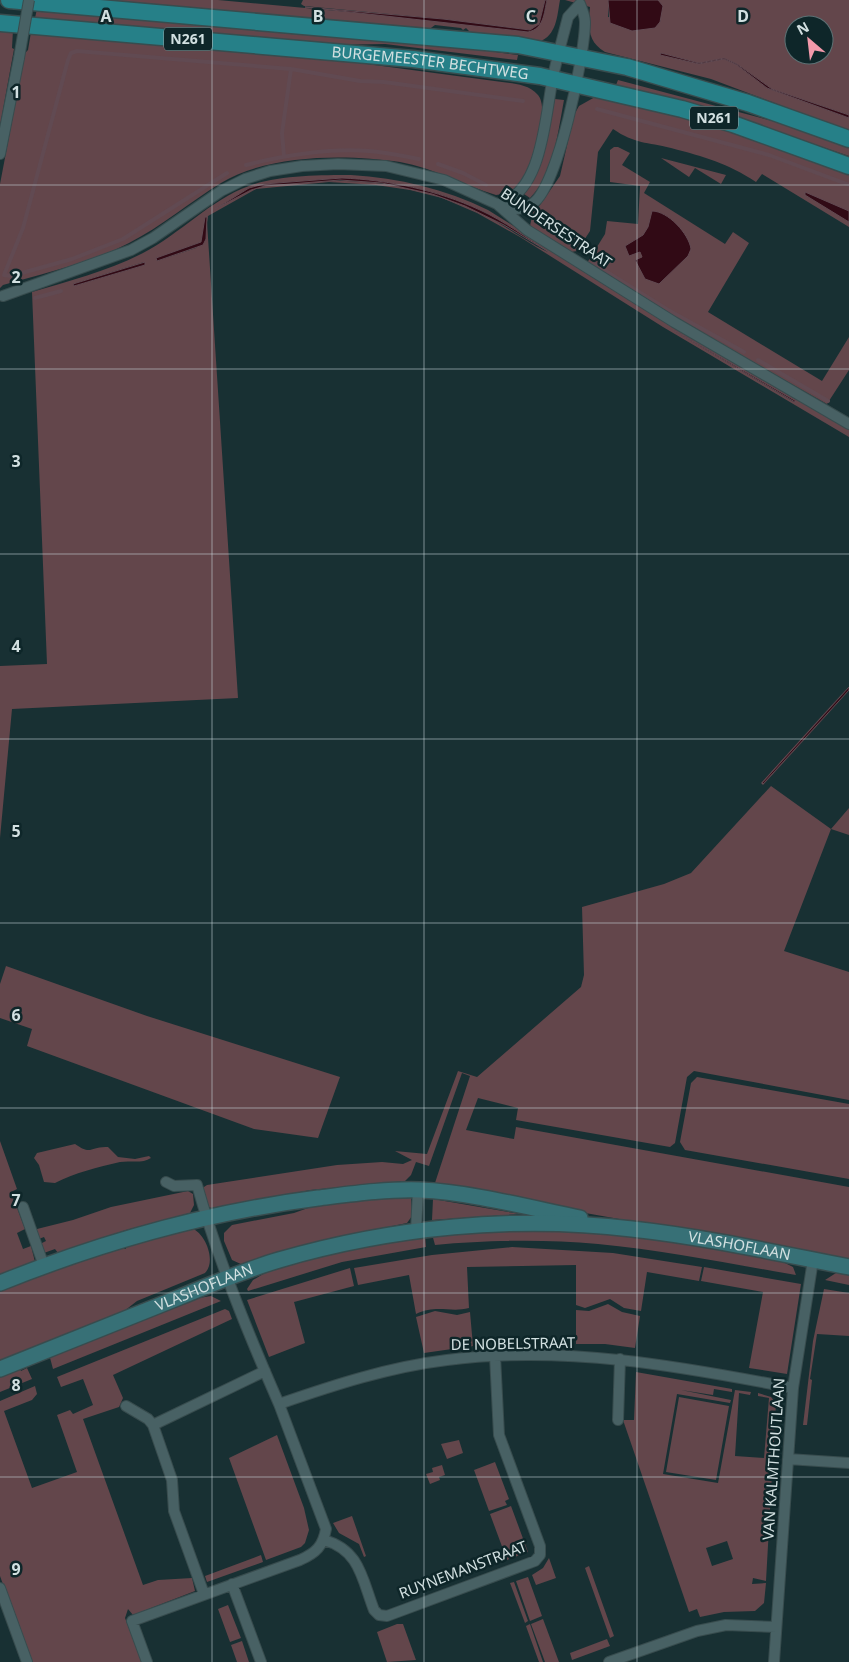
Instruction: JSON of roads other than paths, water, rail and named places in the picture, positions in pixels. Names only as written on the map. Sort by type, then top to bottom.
[{"type":"main road","name":"BURGEMEESTER BECHTWEG","points":[[9,0],[371,34],[457,38],[518,45],[627,67],[748,103],[849,139]]},
{"type":"main road","name":"BURGEMEESTER BECHTWEG","points":[[0,23],[413,59],[553,78],[682,108],[733,124],[849,166]]},
{"type":"street","points":[[0,154],[29,0]]},
{"type":"street","points":[[580,4],[585,21],[580,57],[562,142],[552,175],[533,204],[523,208],[507,208],[497,204],[506,202],[515,196],[526,184],[537,160],[553,78],[568,17],[580,4]]},
{"type":"street","name":"BUNDERSESTRAAT","points":[[3,296],[131,250],[233,184],[270,172],[338,164],[386,166],[444,180],[497,204],[507,215],[535,236],[674,322],[849,424]]},
{"type":"street","points":[[147,1662],[132,1621],[307,1557],[318,1550],[324,1540],[326,1529],[279,1404],[228,1278],[206,1218],[198,1185],[174,1186],[166,1182]]},
{"type":"street","points":[[416,1231],[418,1190]]},
{"type":"street","name":"VLASHOFLAAN","points":[[0,1283],[124,1238],[206,1218],[295,1201],[380,1191],[418,1190],[503,1202],[630,1229],[706,1239],[849,1267]]},
{"type":"street","points":[[23,1208],[44,1266]]},
{"type":"street","name":"VLASHOFLAAN","points":[[0,1369],[228,1278],[277,1260],[338,1244],[416,1231],[474,1226],[528,1224],[630,1229]]},
{"type":"street","name":"VAN KALMTHOUTLAAN","points":[[774,1662],[794,1388],[813,1260]]},
{"type":"street","name":"DE NOBELSTRAAT","points":[[279,1404],[348,1381],[398,1369],[447,1360],[495,1356],[552,1355],[620,1359],[672,1365],[794,1388]]},
{"type":"street","name":"RUYNEMANSTRAAT","points":[[324,1540],[347,1550],[355,1561],[374,1610],[379,1615],[387,1616],[535,1561],[540,1555],[540,1546],[499,1435],[495,1356]]},
{"type":"street","points":[[618,1420],[620,1359]]},
{"type":"street","points":[[153,1425],[265,1371]]},
{"type":"street","points":[[126,1406],[148,1418],[153,1425],[172,1480],[174,1511],[204,1594]]},
{"type":"street","points":[[788,1459],[849,1463]]},
{"type":"street","points":[[232,1584],[260,1662]]},
{"type":"street","points":[[0,1588],[27,1662]]},
{"type":"street","points":[[609,1662],[696,1631],[726,1625],[776,1627]]},
{"type":"waterway","points":[[227,173],[123,239],[72,259],[11,276],[4,275],[23,228],[71,53],[77,51],[291,69],[360,81],[384,82],[523,101]]},
{"type":"waterway","points":[[284,156],[282,133],[291,69]]},
{"type":"waterway","points":[[597,109],[769,155],[849,185]]},
{"type":"waterway","points":[[246,165],[291,155],[322,151],[353,150],[394,154],[419,159]]},
{"type":"waterway","points":[[438,164],[463,173],[486,185]]},
{"type":"waterway","points":[[536,217],[574,247]]},
{"type":"waterway","points":[[594,264],[668,310],[744,352]]},
{"type":"waterway","points":[[35,298],[61,291]]},
{"type":"waterway","points":[[758,360],[828,401]]}]
